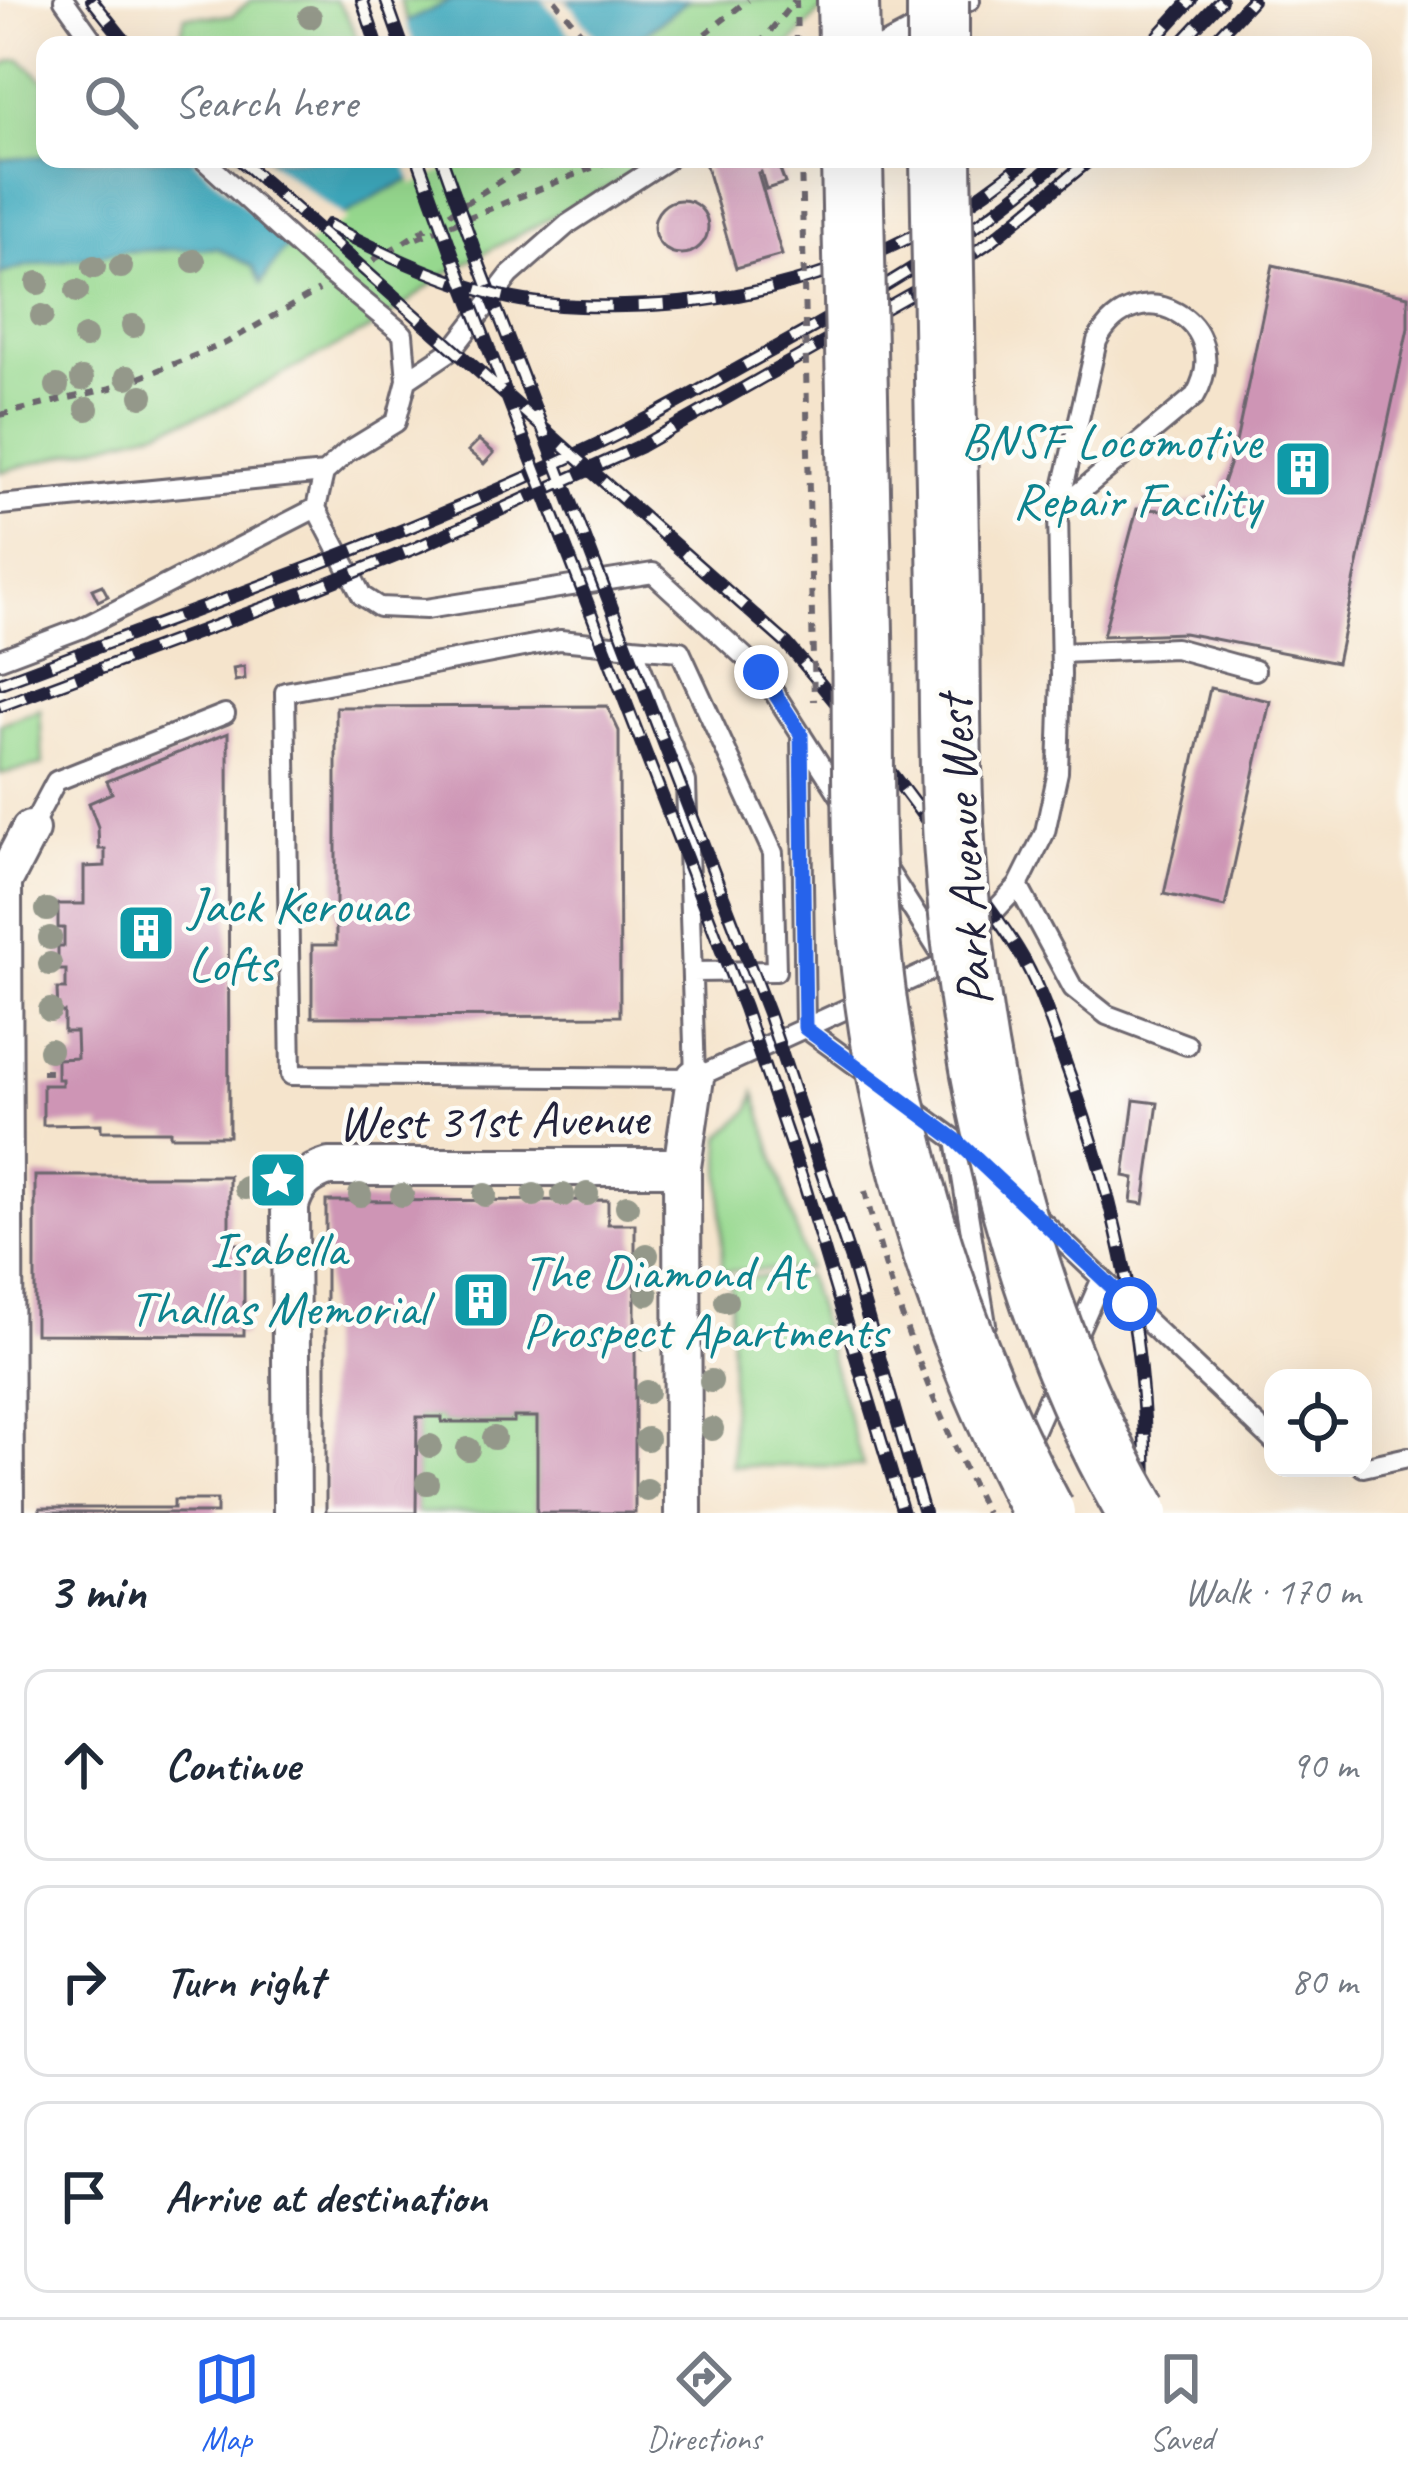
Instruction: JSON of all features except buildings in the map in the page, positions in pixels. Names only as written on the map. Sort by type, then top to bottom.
[{"type":"main road","points":[[848,0],[849,36]]},
{"type":"main road","points":[[938,0],[938,36]]},
{"type":"main road","name":"Park Avenue West","points":[[852,168],[864,828],[872,972],[894,1102],[939,1266],[986,1389],[1044,1513]]},
{"type":"main road","name":"Park Avenue West","points":[[940,168],[954,840],[981,1069],[1018,1230],[1060,1354],[1089,1422],[1138,1513]]},
{"type":"street","points":[[4,1513],[3,882],[30,830]]},
{"type":"street","points":[[683,1513],[682,1167],[695,1078]]},
{"type":"street","name":"West 31st Avenue","points":[[292,1513],[290,1206],[306,1177],[329,1167],[682,1167]]},
{"type":"lane","points":[[64,0],[90,36]]},
{"type":"lane","points":[[901,36],[970,0]]},
{"type":"lane","points":[[212,168],[403,334],[406,380],[396,422],[347,452],[324,473],[316,508],[362,596],[379,607],[426,609],[653,573],[761,672],[946,963]]},
{"type":"lane","points":[[406,380],[452,350],[511,275],[568,224],[654,168]]},
{"type":"lane","points":[[692,972],[776,971],[773,853],[680,652],[560,640],[285,692],[291,1075],[695,1078],[946,963],[1018,886],[1046,832],[1058,772],[1058,510],[1096,341],[1114,318],[1140,306],[1155,305],[1181,314],[1200,334],[1205,349],[1207,367],[1196,397],[1058,510]]},
{"type":"lane","points":[[0,505],[324,473]]},
{"type":"lane","points":[[0,659],[82,628],[316,508]]},
{"type":"lane","points":[[633,647],[686,782],[695,1078]]},
{"type":"lane","points":[[1061,653],[1175,648],[1255,670]]},
{"type":"lane","points":[[30,830],[56,781],[225,714]]},
{"type":"lane","points":[[801,734],[805,1028]]},
{"type":"lane","points":[[1018,886],[1073,988],[1107,1015],[1187,1045]]},
{"type":"lane","points":[[805,1028],[956,1140],[1264,1432]]},
{"type":"lane","points":[[956,1140],[1009,1485],[1102,1278]]},
{"type":"lane","points":[[1372,1466],[1408,1457]]},
{"type":"path","points":[[555,0],[584,36]]},
{"type":"path","points":[[702,36],[748,0]]},
{"type":"path","points":[[766,36],[795,0]]},
{"type":"path","points":[[795,0],[797,36]]},
{"type":"path","points":[[343,277],[521,168]]},
{"type":"path","points":[[401,244],[591,168]]},
{"type":"path","points":[[0,415],[119,386],[226,343],[323,288]]},
{"type":"path","points":[[42,1072],[57,1072]]},
{"type":"green space","points":[[251,0],[335,0],[355,36],[181,36],[185,16],[232,16]]},
{"type":"green space","points":[[400,0],[452,0],[407,22]]},
{"type":"green space","points":[[688,0],[830,0],[798,36],[642,36]]},
{"type":"green space","points":[[20,59],[36,73],[36,157],[0,160],[0,68]]},
{"type":"green space","points":[[436,168],[644,168],[445,274],[377,325],[215,410],[0,472],[0,274],[127,251],[217,248],[253,267],[262,283],[282,251],[381,193]]},
{"type":"green space","points":[[40,709],[43,765],[0,774],[0,724]]},
{"type":"green space","points":[[755,1093],[808,1269],[722,1271],[721,1137],[750,1110]]},
{"type":"green space","points":[[807,1276],[863,1466],[732,1466],[730,1277]]},
{"type":"green space","points":[[417,1417],[442,1417],[443,1422],[513,1422],[514,1417],[537,1417],[537,1513],[416,1513]]},
{"type":"water","points":[[452,0],[688,0],[642,36],[378,36]]},
{"type":"water","points":[[36,157],[36,168],[436,168],[381,193],[283,251],[261,283],[253,267],[217,248],[127,251],[0,274],[0,160]]},
{"type":"pier","points":[[543,0],[566,0],[595,36],[572,36]]},
{"type":"pier","points":[[404,16],[411,36],[364,36]]},
{"type":"pier","points":[[203,168],[278,168],[348,219],[295,251]]},
{"type":"pier","points":[[406,168],[450,168],[413,185]]},
{"type":"railway","points":[[92,0],[121,36]]},
{"type":"railway","points":[[362,0],[374,36]]},
{"type":"railway","points":[[386,0],[399,36]]},
{"type":"railway","points":[[1158,36],[1191,0]]},
{"type":"railway","points":[[1187,36],[1221,0]]},
{"type":"railway","points":[[1218,36],[1252,0]]},
{"type":"railway","points":[[249,168],[787,644],[894,777],[1003,927],[1025,962],[1049,1017],[1115,1225],[1136,1339],[1145,1513]]},
{"type":"railway","points":[[421,168],[744,1008],[805,1187],[903,1513]]},
{"type":"railway","points":[[445,168],[768,1013],[852,1263],[924,1513]]},
{"type":"railway","points":[[329,225],[432,273],[513,299],[576,306],[679,303],[734,296],[839,268],[938,222],[1016,168]]},
{"type":"railway","points":[[0,683],[377,541],[619,434],[881,288],[991,215],[1049,168]]},
{"type":"railway","points":[[0,706],[418,547],[641,446],[930,283],[991,241],[1080,168]]},
{"type":"place","name":"BNSF Locomotive Repair Facility","points":[[1303,469]]},
{"type":"place","name":"Jack Kerouac Lofts","points":[[146,933]]},
{"type":"place","name":"Isabella Thallas Memorial","points":[[278,1180]]},
{"type":"place","name":"The Diamond At Prospect Apartments","points":[[481,1300]]},
{"type":"route","points":[[761,672],[801,734],[805,1028],[956,1140],[1130,1304]]}]
